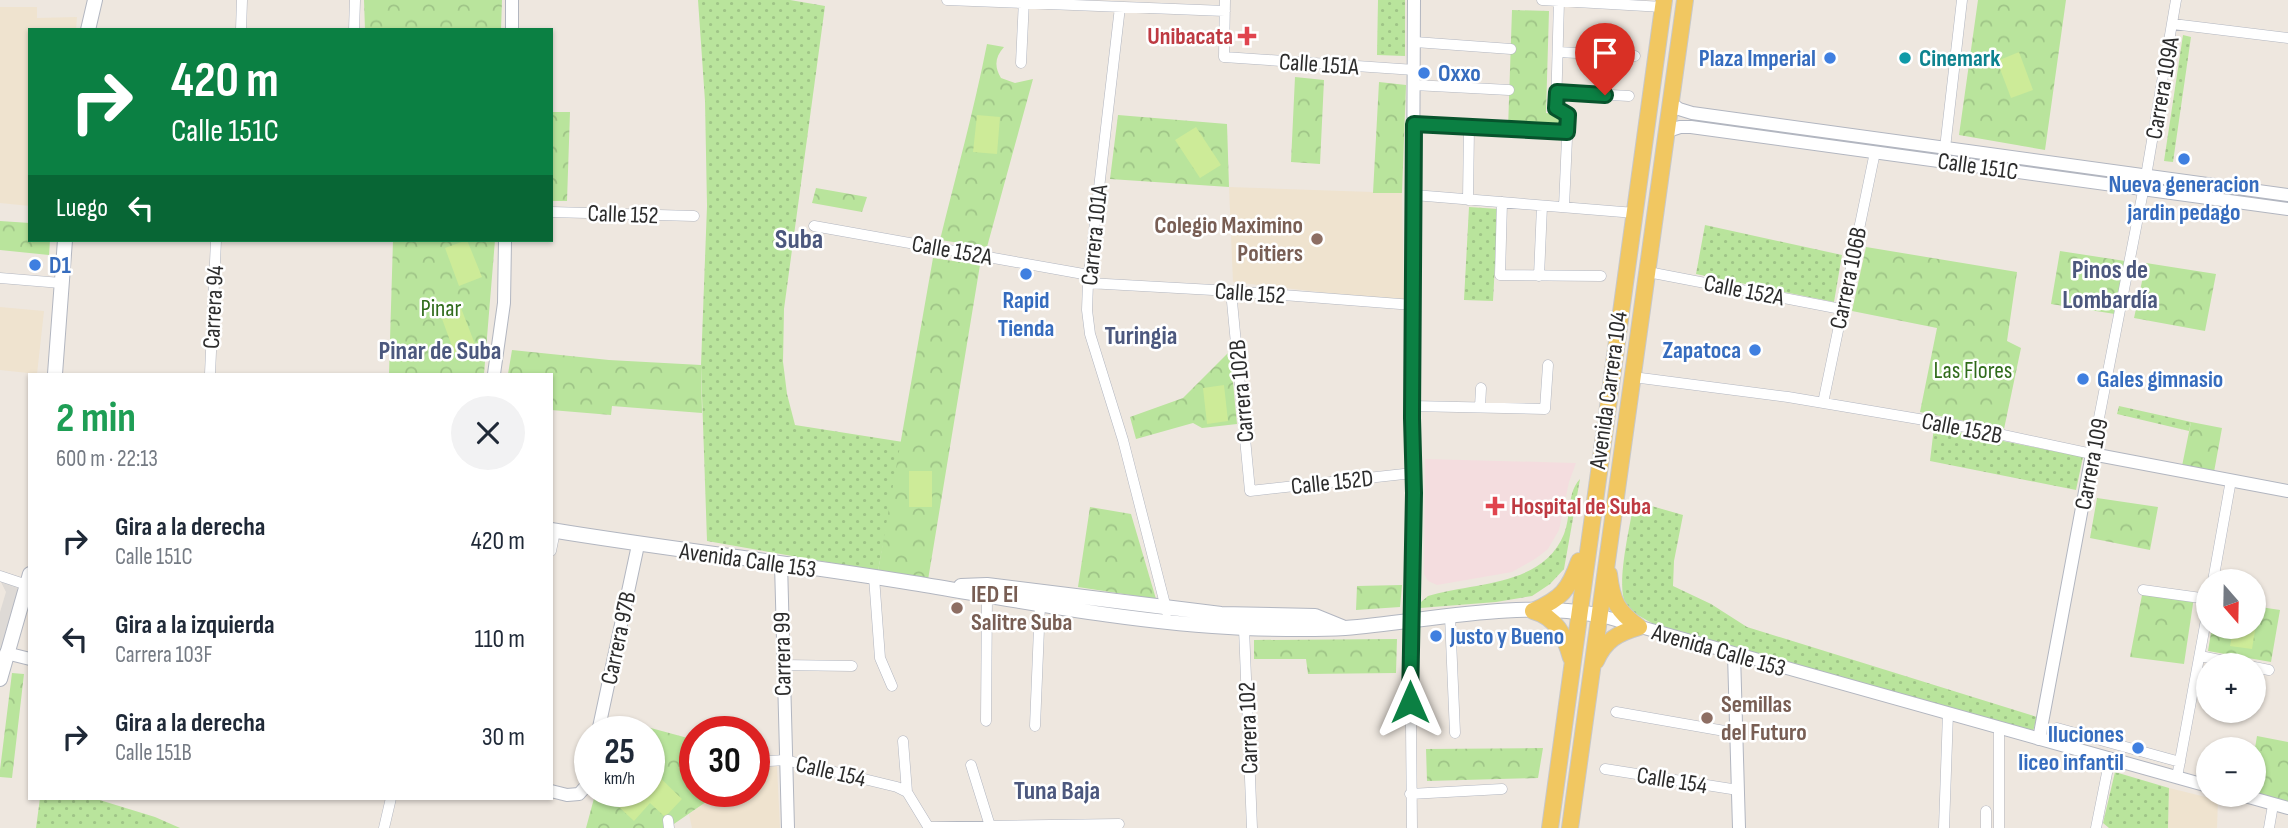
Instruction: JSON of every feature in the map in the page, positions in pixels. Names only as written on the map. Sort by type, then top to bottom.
[{"type":"main road","points":[[89,28],[95,0]]},
{"type":"main road","name":"Avenida Carrera 104","points":[[1570,828],[1685,0]]},
{"type":"main road","name":"Avenida Carrera 104","points":[[1550,828],[1664,4]]},
{"type":"main road","points":[[54,373],[65,242]]},
{"type":"main road","points":[[1533,611],[1554,601],[1565,591],[1572,580],[1591,527]]},
{"type":"main road","name":"Avenida Calle 153","points":[[553,531],[781,563],[1040,604],[1167,615],[1315,617],[1343,628]]},
{"type":"main road","points":[[1608,558],[1615,602],[1621,612],[1639,627]]},
{"type":"main road","points":[[0,680],[28,579]]},
{"type":"main road","name":"Avenida Calle 153","points":[[945,588],[987,585],[1244,628],[1343,628],[1450,616],[1533,611],[1598,615]]},
{"type":"main road","points":[[1533,611],[1542,613],[1556,624],[1564,637],[1572,663]]},
{"type":"main road","points":[[1591,672],[1608,642],[1620,633],[1639,627]]},
{"type":"street","points":[[241,28],[243,0]]},
{"type":"street","points":[[354,28],[355,0]]},
{"type":"street","points":[[512,0],[512,28]]},
{"type":"street","points":[[947,0],[1024,1],[1119,7],[1225,5]]},
{"type":"street","points":[[1412,828],[1410,620],[1414,493],[1414,0]]},
{"type":"street","points":[[1542,0],[1664,4]]},
{"type":"street","points":[[1945,148],[1962,0]]},
{"type":"street","name":"Carrera 109A","points":[[2145,183],[2176,0]]},
{"type":"street","points":[[1021,63],[1024,1]]},
{"type":"street","points":[[1559,1],[1556,108],[1568,115],[1564,207]]},
{"type":"street","name":"Calle 151A","points":[[1225,5],[1224,57],[1415,70]]},
{"type":"street","name":"Carrera 101A","points":[[1119,7],[1087,310],[1090,334],[1123,440],[1167,615]]},
{"type":"street","points":[[2173,23],[2288,38]]},
{"type":"street","points":[[1415,42],[1511,49]]},
{"type":"street","points":[[1558,52],[1635,56]]},
{"type":"street","points":[[1414,85],[1509,90]]},
{"type":"street","points":[[1557,92],[1629,96]]},
{"type":"street","name":"Calle 151C","points":[[1672,104],[1692,113],[1945,148],[2288,209]]},
{"type":"street","points":[[1414,124],[1567,132]]},
{"type":"street","points":[[1468,200],[1469,127]]},
{"type":"street","name":"Calle 151C","points":[[1668,131],[1690,127],[1875,152],[2145,183],[2288,195]]},
{"type":"street","name":"Carrera 106B","points":[[1824,403],[1875,152]]},
{"type":"street","name":"Carrera 109","points":[[2039,738],[2145,183]]},
{"type":"street","points":[[1413,195],[1635,213]]},
{"type":"street","points":[[1502,202],[1499,274],[1601,276]]},
{"type":"street","points":[[1539,276],[1542,206]]},
{"type":"street","name":"Calle 152","points":[[553,212],[694,216]]},
{"type":"street","name":"Calle 152A","points":[[814,226],[1089,279]]},
{"type":"street","name":"Carrera 94","points":[[210,373],[216,242]]},
{"type":"street","points":[[494,373],[504,303],[505,242]]},
{"type":"street","name":"Calle 152A","points":[[1648,272],[1841,309]]},
{"type":"street","points":[[0,278],[61,283]]},
{"type":"street","name":"Calle 152","points":[[1089,279],[1413,305]]},
{"type":"street","name":"Carrera 102B","points":[[1231,291],[1250,491]]},
{"type":"street","points":[[1412,405],[1545,409],[1548,365]]},
{"type":"street","name":"Calle 152B","points":[[1633,377],[1824,403],[2288,491]]},
{"type":"street","points":[[1480,407],[1481,387]]},
{"type":"street","name":"Calle 152D","points":[[1250,491],[1413,473]]},
{"type":"street","points":[[2215,569],[2231,480]]},
{"type":"street","name":"Carrera 97B","points":[[601,716],[638,545]]},
{"type":"street","name":"Carrera 99","points":[[781,563],[788,828]]},
{"type":"street","points":[[0,576],[28,579]]},
{"type":"street","points":[[874,578],[880,658],[892,686]]},
{"type":"street","points":[[2143,590],[2196,597]]},
{"type":"street","points":[[986,596],[986,721]]},
{"type":"street","points":[[1035,726],[1040,604]]},
{"type":"street","name":"Avenida Calle 153","points":[[1598,615],[2196,783]]},
{"type":"street","points":[[1450,616],[1454,733]]},
{"type":"street","name":"Carrera 102","points":[[1244,628],[1252,828]]},
{"type":"street","points":[[6,653],[28,658]]},
{"type":"street","points":[[1734,654],[1739,828]]},
{"type":"street","points":[[782,665],[852,666]]},
{"type":"street","points":[[2177,777],[2196,677]]},
{"type":"street","points":[[1616,712],[1736,733]]},
{"type":"street","points":[[1944,828],[1948,713]]},
{"type":"street","points":[[1999,728],[1999,828]]},
{"type":"street","points":[[2057,728],[2180,762]]},
{"type":"street","points":[[903,741],[907,792],[929,827],[1119,824]]},
{"type":"street","points":[[2096,828],[2110,758]]},
{"type":"street","name":"Calle 154","points":[[770,761],[785,760],[897,787],[907,792]]},
{"type":"street","points":[[971,765],[990,826]]},
{"type":"street","name":"Calle 154","points":[[1605,769],[1738,790]]},
{"type":"street","points":[[1410,794],[1502,789]]},
{"type":"street","points":[[553,791],[574,795]]},
{"type":"street","points":[[384,828],[391,800]]},
{"type":"street","points":[[2266,802],[2288,808]]},
{"type":"street","points":[[2269,828],[2273,804]]},
{"type":"street","points":[[1986,811],[1986,828]]},
{"type":"shaded area","points":[[0,7],[37,7],[37,18],[77,17],[76,28],[28,28],[28,206],[0,203]]},
{"type":"shaded area","name":"Colegio Maximino Poitiers","points":[[1229,187],[1402,193],[1404,302],[1233,282]]},
{"type":"shaded area","points":[[0,307],[44,311],[37,373],[0,370]]},
{"type":"shaded area","name":"Hospital de Suba","points":[[1425,459],[1576,463],[1569,482],[1559,530],[1548,549],[1512,572],[1437,585],[1428,581],[1424,574]]},
{"type":"shaded area","points":[[0,580],[16,585],[18,592],[0,658],[0,612],[6,592]]},
{"type":"shaded area","points":[[777,766],[780,828],[692,828],[689,814],[699,807],[770,807],[770,767]]},
{"type":"shaded area","points":[[2169,788],[2196,795],[2196,807],[2218,807],[2217,828],[2168,828]]},
{"type":"green space","points":[[364,0],[502,0],[501,28],[365,28]]},
{"type":"green space","points":[[698,0],[790,0],[825,6],[784,309],[783,362],[795,425],[903,442],[878,571],[707,541],[701,365],[707,206],[705,101]]},
{"type":"green space","points":[[1378,0],[1405,0],[1405,56],[1377,55]]},
{"type":"green space","points":[[1978,0],[2066,0],[2045,150],[1959,135]]},
{"type":"green space","points":[[1512,10],[1549,11],[1546,113],[1568,115],[1567,132],[1508,129]]},
{"type":"green space","points":[[2183,35],[2191,37],[2173,162],[2164,161]]},
{"type":"green space","points":[[987,44],[1004,47],[996,62],[1001,78],[1015,83],[1033,79],[987,247],[940,240]]},
{"type":"green space","points":[[2019,52],[2033,90],[2011,98],[1997,61]]},
{"type":"green space","points":[[1295,77],[1324,80],[1320,164],[1291,162]]},
{"type":"green space","points":[[1379,82],[1406,85],[1402,193],[1373,193]]},
{"type":"green space","points":[[553,112],[570,112],[567,201],[553,201]]},
{"type":"green space","points":[[977,115],[1000,117],[997,154],[973,152]]},
{"type":"green space","points":[[1118,115],[1227,124],[1229,187],[1110,179]]},
{"type":"green space","points":[[1196,127],[1221,165],[1200,178],[1175,140]]},
{"type":"green space","points":[[816,188],[867,197],[862,212],[812,203]]},
{"type":"green space","points":[[1469,207],[1498,209],[1493,301],[1464,300]]},
{"type":"green space","points":[[0,221],[28,223],[28,242],[50,242],[49,255],[0,250]]},
{"type":"green space","points":[[1705,225],[1842,255],[1834,302],[1696,274]]},
{"type":"green space","name":"Pinar","points":[[393,242],[495,242],[484,373],[389,373]]},
{"type":"green space","points":[[468,242],[482,277],[459,286],[445,248]]},
{"type":"green space","name":"Las Flores","points":[[1866,247],[2017,272],[2007,341],[2021,348],[2004,429],[1920,412],[1937,328],[1852,311]]},
{"type":"green space","points":[[2060,251],[2125,261],[2115,314],[2051,304]]},
{"type":"green space","points":[[933,258],[980,265],[928,580],[878,571]]},
{"type":"green space","points":[[2146,263],[2216,274],[2205,331],[2134,318]]},
{"type":"green space","points":[[461,308],[478,352],[457,360],[441,316]]},
{"type":"green space","points":[[512,350],[609,360],[701,365],[702,413],[612,406],[611,415],[553,410],[553,373],[508,373]]},
{"type":"green space","points":[[1230,351],[1237,424],[1202,428],[1193,423],[1136,439],[1130,417],[1183,398]]},
{"type":"green space","points":[[1224,385],[1228,421],[1207,424],[1203,388]]},
{"type":"green space","points":[[2119,406],[2191,422],[2189,431],[2117,414]]},
{"type":"green space","points":[[2191,422],[2222,428],[2214,472],[2182,466]]},
{"type":"green space","points":[[1934,427],[2083,457],[2076,490],[1930,461]]},
{"type":"green space","points":[[909,471],[932,471],[932,507],[909,507]]},
{"type":"green space","points":[[1580,479],[1564,569],[1550,584],[1532,596],[1496,602],[1420,608],[1421,602],[1428,596],[1505,580],[1540,564],[1554,551],[1564,534],[1573,491]]},
{"type":"green space","points":[[2097,498],[2158,507],[2150,550],[2090,538]]},
{"type":"green space","points":[[1634,501],[1683,515],[1674,561],[1673,586],[1711,604],[1747,627],[2037,717],[2032,735],[1655,625],[1633,612],[1623,598],[1624,555]]},
{"type":"green space","points":[[1090,507],[1131,514],[1156,599],[1078,587]]},
{"type":"green space","points":[[1402,585],[1400,607],[1356,610],[1357,586]]},
{"type":"green space","points":[[2143,590],[2194,597],[2184,664],[2130,657]]},
{"type":"green space","points":[[2266,608],[2280,610],[2271,662],[2266,661],[2266,653],[2208,651],[2210,639],[2266,639]]},
{"type":"green space","points":[[1397,639],[1396,673],[1308,674],[1306,659],[1254,659],[1254,640]]},
{"type":"green space","points":[[2231,639],[2254,639],[2252,649],[2230,646]]},
{"type":"green space","points":[[12,673],[24,674],[12,778],[0,777],[0,770]]},
{"type":"green space","points":[[665,732],[679,736],[679,807],[699,807],[668,828],[586,828],[592,807],[665,807]]},
{"type":"green space","points":[[2266,738],[2288,742],[2288,802],[2266,796]]},
{"type":"green space","points":[[1543,748],[1538,778],[1427,781],[1426,749]]},
{"type":"green space","points":[[2115,772],[2169,788],[2168,828],[2109,828],[2103,823]]},
{"type":"green space","points":[[665,783],[679,796],[679,802],[665,817],[654,807],[665,807]]},
{"type":"green space","points":[[40,800],[100,800],[155,817],[180,828],[36,828]]},
{"type":"green space","points":[[619,807],[646,807],[634,821]]},
{"type":"place","name":"Unibacata","points":[[1247,36]]},
{"type":"place","name":"Plaza Imperial","points":[[1830,58]]},
{"type":"place","name":"Cinemark","points":[[1905,58]]},
{"type":"place","name":"Oxxo","points":[[1424,73]]},
{"type":"place","name":"Nueva generacion jardin pedago","points":[[2184,159]]},
{"type":"place","name":"Colegio Maximino Poitiers","points":[[1317,239]]},
{"type":"place","name":"D1","points":[[35,265]]},
{"type":"place","name":"Rapid Tienda","points":[[1026,274]]},
{"type":"place","name":"Zapatoca","points":[[1755,350]]},
{"type":"place","name":"Gales gimnasio","points":[[2083,379]]},
{"type":"place","name":"Hospital de Suba","points":[[1495,506]]},
{"type":"place","name":"IED El Salitre Suba","points":[[957,608]]},
{"type":"place","name":"Justo y Bueno","points":[[1436,636]]},
{"type":"place","name":"Semillas del Futuro","points":[[1707,718]]},
{"type":"place","name":"Iluciones liceo infantil","points":[[2138,748]]},
{"type":"district","name":"Suba","points":[[799,238]]},
{"type":"district","name":"Pinos de Lombardía","points":[[2110,284]]},
{"type":"district","name":"Turingia","points":[[1141,335]]},
{"type":"district","name":"Pinar de Suba","points":[[440,350]]},
{"type":"district","name":"Tuna Baja","points":[[1057,790]]},
{"type":"route","points":[[1410,702],[1414,493],[1414,124],[1567,132],[1568,115],[1556,108],[1557,92],[1605,95]]}]
